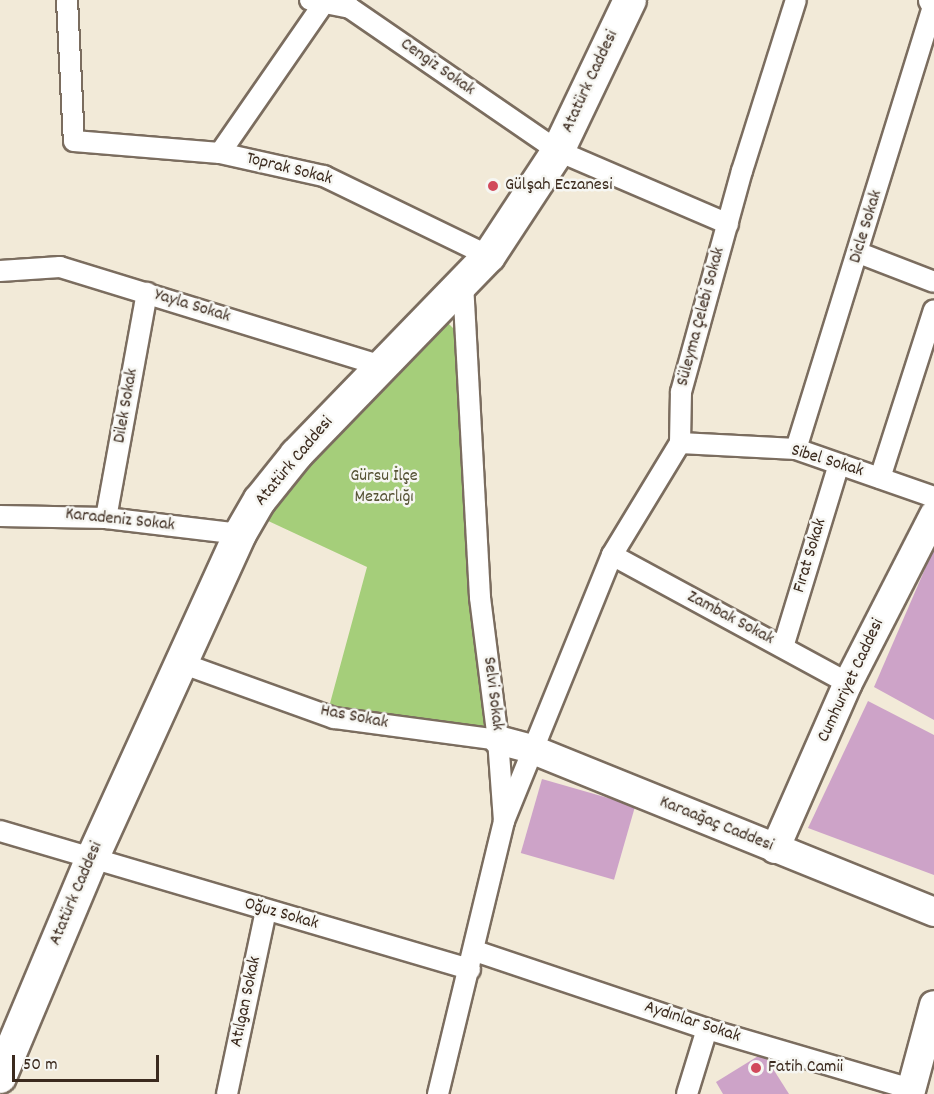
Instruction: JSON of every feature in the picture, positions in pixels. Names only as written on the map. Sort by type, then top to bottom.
[{"type":"main road","name":"Atatürk Caddesi","points":[[0,1077],[91,861],[240,534],[260,500],[296,455],[381,366],[463,286],[489,256],[558,151],[624,1]]},
{"type":"street","name":"Toprak Sokak","points":[[67,0],[74,141],[220,153],[324,176],[489,256]]},
{"type":"street","name":"Cengiz Sokak","points":[[321,0],[350,8],[558,151],[728,224]]},
{"type":"street","points":[[220,153],[321,0]]},
{"type":"street","name":"Süleyma Çelebi Sokak","points":[[680,443],[681,393],[728,224],[796,0]]},
{"type":"street","name":"Dicle Sokak","points":[[796,449],[859,253],[934,1]]},
{"type":"street","points":[[859,253],[934,282]]},
{"type":"street","name":"Yayla Sokak","points":[[0,271],[60,267],[381,366]]},
{"type":"street","name":"Selvi Sokak","points":[[438,1094],[504,821],[498,740],[480,597],[463,286]]},
{"type":"street","name":"Dilek Sokak","points":[[106,518],[147,293]]},
{"type":"street","points":[[880,478],[934,310]]},
{"type":"street","points":[[504,821],[531,749],[612,555],[680,443]]},
{"type":"street","name":"Sibel Sokak","points":[[680,443],[796,449],[934,497]]},
{"type":"street","name":"Fırat Sokak","points":[[783,647],[839,464]]},
{"type":"street","name":"Cumhuriyet Caddesi","points":[[776,849],[848,683],[934,515]]},
{"type":"street","name":"Karadeniz Sokak","points":[[0,516],[106,518],[240,534]]},
{"type":"street","name":"Zambak Sokak","points":[[612,555],[848,683]]},
{"type":"street","name":"Has Sokak","points":[[181,663],[334,718],[498,740]]},
{"type":"street","name":"Karaağaç Caddesi","points":[[498,740],[531,749],[934,912]]},
{"type":"street","name":"Oğuz Sokak","points":[[0,831],[91,861],[266,910],[472,960]]},
{"type":"street","name":"Atılgan Sokak","points":[[227,1094],[266,910]]},
{"type":"street","name":"Aydınlar Sokak","points":[[472,960],[910,1092]]},
{"type":"street","points":[[910,1092],[934,1005]]},
{"type":"street","points":[[687,1094],[707,1029]]},
{"type":"green space","name":"Gürsu İlçe Mezarlığı","points":[[445,320],[455,330],[462,485],[486,727],[329,707],[367,567],[264,519],[291,475]]},
{"type":"building","points":[[934,548],[934,720],[874,687]]},
{"type":"building","points":[[868,701],[934,735],[934,875],[808,828]]},
{"type":"building","points":[[542,779],[635,806],[614,880],[521,853]]},
{"type":"building","name":"Fatih Camii","points":[[763,1053],[789,1094],[723,1094],[716,1082]]},
{"type":"place","name":"Gülşah Eczanesi","points":[[493,186]]},
{"type":"place","name":"Fatih Camii","points":[[756,1068]]}]
